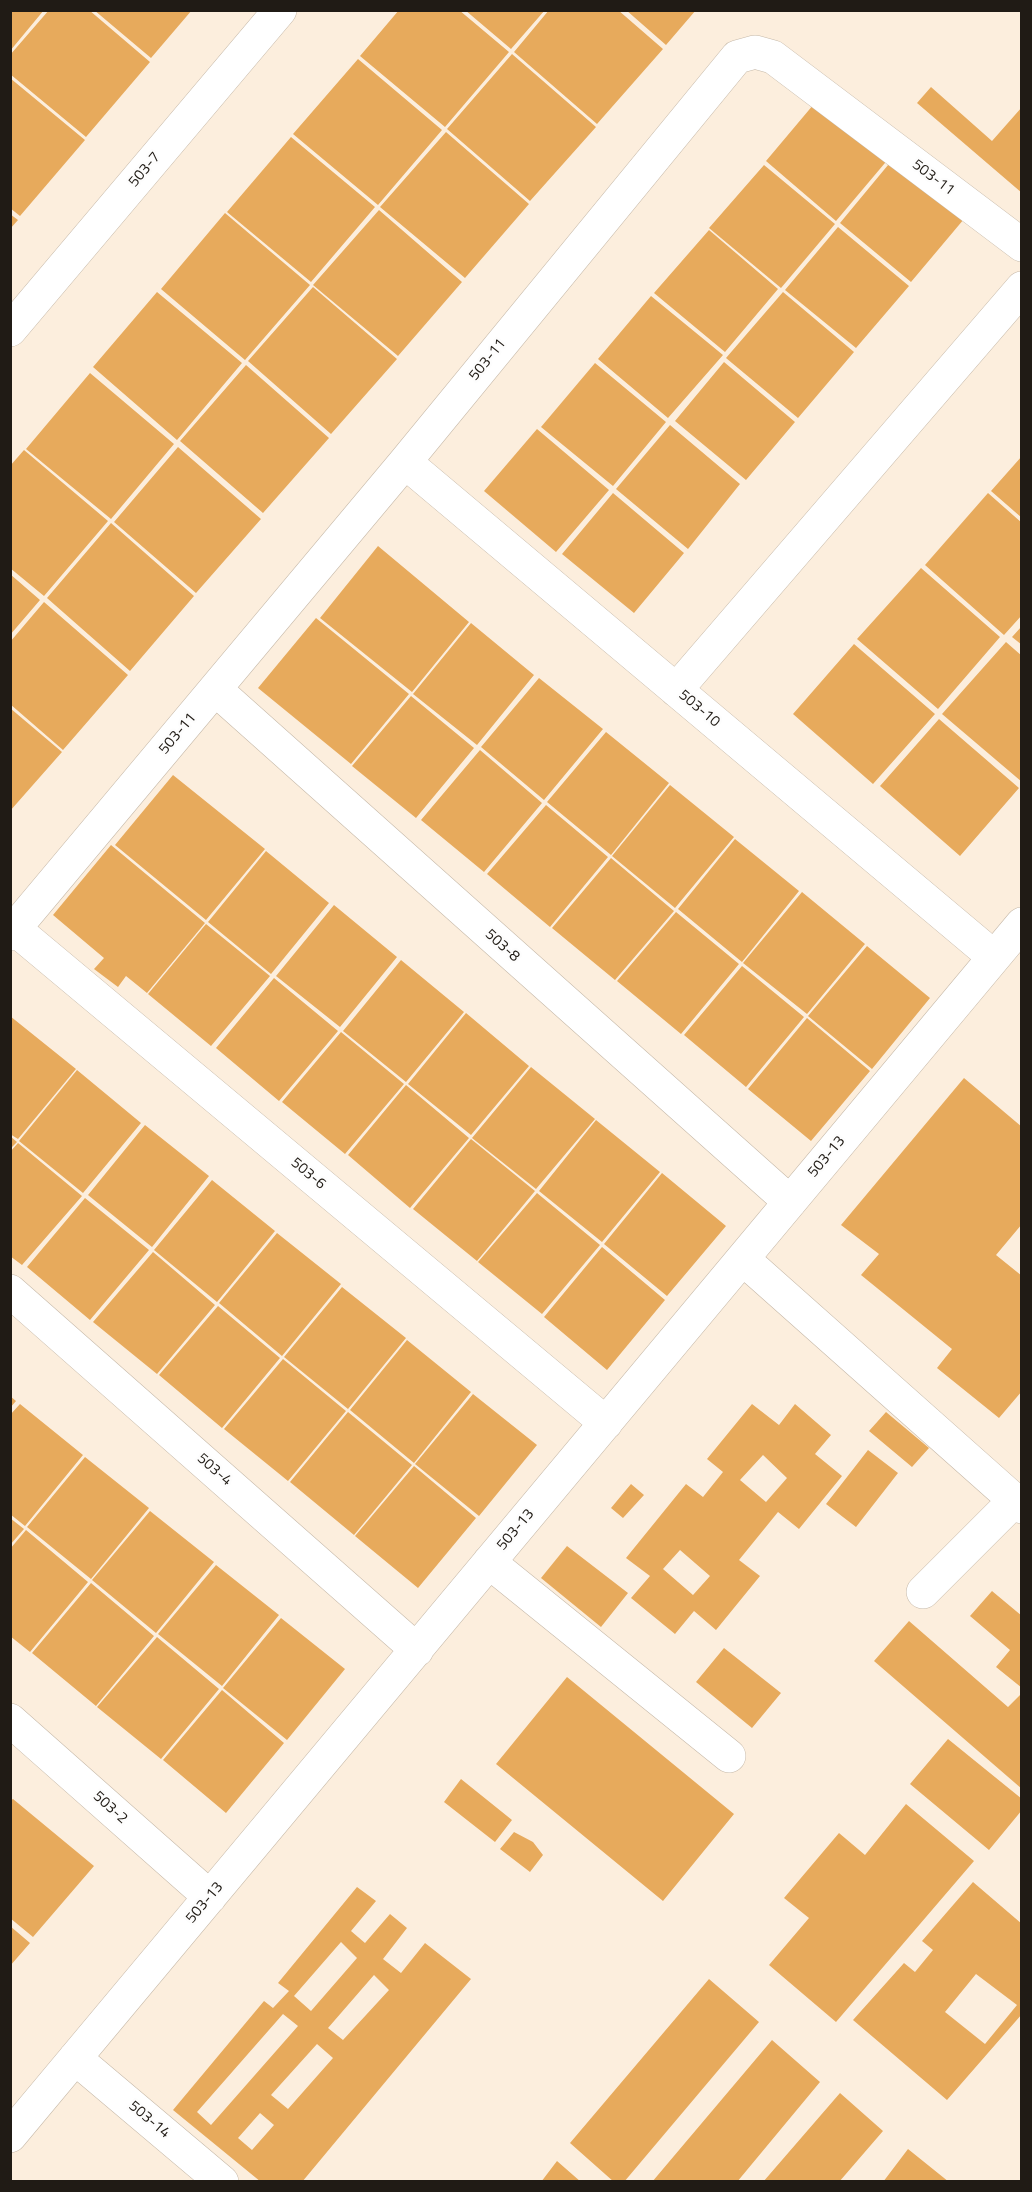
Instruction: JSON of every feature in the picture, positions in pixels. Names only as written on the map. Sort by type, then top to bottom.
[{"type":"street","name":"503-7","points":[[10,330],[280,10]]},
{"type":"street","name":"503-11","points":[[12,930],[405,462],[737,57],[755,52],[773,57],[1022,245]]},
{"type":"street","points":[[676,690],[1022,288]]},
{"type":"street","name":"503-10","points":[[405,462],[994,957]]},
{"type":"street","name":"503-8","points":[[215,689],[790,1202]]},
{"type":"street","name":"503-13","points":[[10,2136],[1022,924]]},
{"type":"street","name":"503-6","points":[[12,930],[606,1423]]},
{"type":"street","points":[[742,1259],[1018,1504],[923,1592]]},
{"type":"street","name":"503-4","points":[[10,1291],[417,1650]]},
{"type":"street","points":[[489,1562],[729,1756]]},
{"type":"street","name":"503-2","points":[[10,1720],[210,1897]]},
{"type":"street","name":"503-14","points":[[75,2058],[222,2181]]},
{"type":"building","points":[[10,10],[44,10],[10,51]]},
{"type":"building","points":[[49,10],[89,10],[150,62],[86,137],[10,74],[10,55]]},
{"type":"building","points":[[94,10],[192,10],[151,58]]},
{"type":"building","points":[[399,10],[459,10],[509,52],[445,127],[360,56]]},
{"type":"building","points":[[465,10],[545,10],[511,49]]},
{"type":"building","points":[[549,10],[618,10],[663,49],[597,124],[514,52]]},
{"type":"building","points":[[626,10],[696,10],[666,45]]},
{"type":"building","points":[[512,54],[596,127],[530,201],[447,129]]},
{"type":"building","points":[[358,59],[442,130],[378,205],[293,134]]},
{"type":"building","points":[[10,78],[85,140],[20,216],[10,208]]},
{"type":"building","points":[[931,87],[992,141],[1022,107],[1022,193],[917,103]]},
{"type":"building","points":[[819,98],[890,157],[836,221],[766,161]]},
{"type":"building","points":[[446,132],[529,204],[465,278],[380,207]]},
{"type":"building","points":[[291,137],[375,207],[311,282],[227,212]]},
{"type":"building","points":[[893,159],[964,219],[911,282],[840,223]]},
{"type":"building","points":[[764,165],[835,224],[781,288],[709,228]]},
{"type":"building","points":[[379,210],[462,282],[398,356],[313,285]]},
{"type":"building","points":[[225,213],[310,285],[245,360],[161,289]]},
{"type":"building","points":[[10,214],[18,220],[10,229]]},
{"type":"building","points":[[838,227],[909,286],[856,348],[785,290]]},
{"type":"building","points":[[709,230],[778,289],[725,352],[654,293]]},
{"type":"building","points":[[313,287],[397,359],[331,434],[248,361]]},
{"type":"building","points":[[157,292],[242,363],[177,440],[93,367]]},
{"type":"building","points":[[783,292],[854,352],[798,418],[726,358]]},
{"type":"building","points":[[651,296],[723,355],[668,418],[598,359]]},
{"type":"building","points":[[724,362],[795,422],[746,480],[675,421]]},
{"type":"building","points":[[595,363],[666,422],[613,486],[541,427]]},
{"type":"building","points":[[246,365],[329,438],[263,513],[180,441]]},
{"type":"building","points":[[90,373],[174,444],[111,519],[26,449]]},
{"type":"building","points":[[670,425],[740,484],[688,549],[616,489]]},
{"type":"building","points":[[537,429],[609,490],[556,552],[484,491]]},
{"type":"building","points":[[178,447],[261,519],[196,593],[114,522]]},
{"type":"building","points":[[24,450],[108,521],[44,596],[10,568],[10,466]]},
{"type":"building","points":[[1022,456],[1022,518],[991,491]]},
{"type":"building","points":[[613,493],[684,553],[634,613],[562,554]]},
{"type":"building","points":[[988,493],[1022,523],[1022,615],[1004,635],[925,565]]},
{"type":"building","points":[[111,523],[194,596],[130,671],[47,598]]},
{"type":"building","points":[[378,546],[469,622],[412,692],[320,618]]},
{"type":"building","points":[[921,568],[1000,637],[938,709],[857,639]]},
{"type":"building","points":[[10,574],[40,600],[10,635]]},
{"type":"building","points":[[44,602],[128,675],[63,750],[10,704],[10,642]]},
{"type":"building","points":[[316,618],[409,694],[351,764],[258,688]]},
{"type":"building","points":[[471,623],[534,675],[477,745],[413,694]]},
{"type":"building","points":[[1022,626],[1022,645],[1012,637]]},
{"type":"building","points":[[1006,642],[1022,656],[1022,782],[942,714]]},
{"type":"building","points":[[854,644],[935,714],[873,784],[793,714]]},
{"type":"building","points":[[539,678],[603,729],[544,800],[481,747]]},
{"type":"building","points":[[411,696],[474,748],[416,818],[352,766]]},
{"type":"building","points":[[10,708],[62,752],[10,811]]},
{"type":"building","points":[[939,719],[1019,788],[960,856],[880,786]]},
{"type":"building","points":[[606,732],[669,783],[611,855],[547,802]]},
{"type":"building","points":[[480,750],[542,803],[484,872],[421,820]]},
{"type":"building","points":[[173,775],[265,849],[206,920],[115,845]]},
{"type":"building","points":[[670,785],[734,837],[675,908],[612,856]]},
{"type":"building","points":[[546,805],[608,857],[550,927],[487,874]]},
{"type":"building","points":[[735,839],[799,891],[742,962],[678,909]]},
{"type":"building","points":[[111,845],[205,923],[147,993],[126,976],[118,987],[94,969],[104,958],[53,915]]},
{"type":"building","points":[[266,851],[329,903],[271,974],[208,922]]},
{"type":"building","points":[[611,858],[674,911],[615,980],[552,928]]},
{"type":"building","points":[[802,892],[865,944],[807,1014],[743,963]]},
{"type":"building","points":[[334,905],[397,957],[340,1027],[276,976]]},
{"type":"building","points":[[676,912],[739,964],[681,1034],[617,981]]},
{"type":"building","points":[[206,924],[270,976],[211,1046],[148,994]]},
{"type":"building","points":[[867,946],[930,998],[872,1069],[808,1016]]},
{"type":"building","points":[[401,960],[464,1012],[406,1082],[343,1031]]},
{"type":"building","points":[[742,966],[804,1017],[746,1087],[684,1035]]},
{"type":"building","points":[[274,978],[338,1031],[279,1101],[216,1048]]},
{"type":"building","points":[[466,1013],[529,1066],[471,1135],[408,1084]]},
{"type":"building","points":[[10,1016],[76,1069],[18,1139],[10,1134]]},
{"type":"building","points":[[807,1018],[870,1071],[811,1141],[748,1089]]},
{"type":"building","points":[[341,1032],[404,1084],[345,1154],[282,1102]]},
{"type":"building","points":[[531,1067],[595,1119],[536,1189],[472,1138]]},
{"type":"building","points":[[77,1070],[141,1123],[83,1193],[19,1141]]},
{"type":"building","points":[[964,1078],[1022,1127],[1022,1224],[996,1255],[1022,1276],[1022,1391],[999,1418],[937,1368],[952,1349],[861,1275],[879,1254],[841,1225]]},
{"type":"building","points":[[406,1085],[469,1138],[410,1208],[348,1155]]},
{"type":"building","points":[[596,1120],[660,1172],[602,1242],[539,1191]]},
{"type":"building","points":[[145,1125],[209,1176],[152,1247],[88,1195]]},
{"type":"building","points":[[10,1136],[17,1142],[10,1149]]},
{"type":"building","points":[[471,1139],[535,1191],[477,1261],[413,1209]]},
{"type":"building","points":[[18,1143],[82,1196],[22,1265],[10,1256],[10,1152]]},
{"type":"building","points":[[662,1173],[726,1226],[667,1296],[604,1244]]},
{"type":"building","points":[[212,1180],[275,1231],[217,1302],[154,1250]]},
{"type":"building","points":[[537,1193],[600,1245],[542,1314],[478,1262]]},
{"type":"building","points":[[85,1198],[149,1250],[90,1320],[27,1267]]},
{"type":"building","points":[[277,1233],[341,1284],[282,1356],[219,1303]]},
{"type":"building","points":[[602,1247],[665,1300],[607,1370],[544,1317]]},
{"type":"building","points":[[153,1252],[215,1305],[157,1374],[93,1322]]},
{"type":"building","points":[[342,1287],[406,1338],[348,1409],[284,1357]]},
{"type":"building","points":[[218,1306],[280,1358],[222,1428],[159,1375]]},
{"type":"building","points":[[407,1340],[471,1392],[414,1463],[350,1410]]},
{"type":"building","points":[[283,1359],[346,1411],[288,1481],[224,1429]]},
{"type":"building","points":[[473,1394],[537,1445],[479,1516],[415,1464]]},
{"type":"building","points":[[10,1396],[16,1401],[10,1408]]},
{"type":"building","points":[[20,1404],[83,1455],[25,1526],[10,1514],[10,1415]]},
{"type":"building","points":[[752,1404],[779,1425],[795,1404],[831,1435],[815,1454],[842,1476],[799,1529],[778,1512],[739,1560],[760,1576],[716,1630],[694,1611],[675,1634],[631,1598],[650,1576],[626,1558],[686,1484],[703,1497],[723,1472],[707,1459]],"holes":[[[763,1455],[787,1478],[766,1502],[740,1480]],[[680,1550],[710,1576],[693,1595],[663,1569]]]},
{"type":"building","points":[[348,1412],[412,1465],[354,1535],[290,1482]]},
{"type":"building","points":[[886,1412],[929,1448],[912,1467],[869,1431]]},
{"type":"building","points":[[868,1450],[898,1473],[856,1527],[826,1504]]},
{"type":"building","points":[[85,1457],[149,1508],[91,1579],[27,1527]]},
{"type":"building","points":[[414,1466],[476,1518],[418,1588],[355,1536]]},
{"type":"building","points":[[631,1484],[644,1495],[623,1518],[611,1508]]},
{"type":"building","points":[[150,1511],[214,1562],[156,1633],[92,1580]]},
{"type":"building","points":[[10,1518],[24,1529],[10,1545]]},
{"type":"building","points":[[26,1530],[88,1582],[30,1652],[10,1636],[10,1549]]},
{"type":"building","points":[[567,1546],[628,1593],[601,1627],[541,1578]]},
{"type":"building","points":[[216,1565],[279,1615],[222,1686],[158,1634]]},
{"type":"building","points":[[91,1583],[154,1636],[96,1706],[32,1653]]},
{"type":"building","points":[[992,1591],[1022,1616],[1022,1688],[996,1667],[1010,1650],[970,1616]]},
{"type":"building","points":[[281,1618],[345,1669],[287,1740],[223,1688]]},
{"type":"building","points":[[909,1621],[1008,1707],[1022,1693],[1022,1789],[874,1661]]},
{"type":"building","points":[[157,1637],[219,1689],[161,1759],[97,1707]]},
{"type":"building","points":[[724,1648],[781,1693],[752,1728],[696,1682]]},
{"type":"building","points":[[567,1677],[734,1814],[663,1901],[496,1764]]},
{"type":"building","points":[[222,1690],[284,1743],[226,1813],[163,1760]]},
{"type":"building","points":[[948,1739],[1022,1799],[1022,1810],[989,1850],[910,1784]]},
{"type":"building","points":[[461,1779],[512,1820],[495,1842],[444,1802]]},
{"type":"building","points":[[13,1799],[94,1866],[33,1937],[10,1918],[10,1801]]},
{"type":"building","points":[[906,1804],[974,1861],[836,2022],[769,1965],[809,1918],[784,1898],[839,1833],[865,1855]]},
{"type":"building","points":[[514,1832],[533,1842],[543,1855],[530,1872],[500,1849]]},
{"type":"building","points":[[973,1882],[1022,1924],[1022,2014],[947,2100],[853,2020],[904,1963],[915,1972],[933,1950],[922,1941]],"holes":[[[976,1974],[1017,2005],[985,2044],[945,2012]]]},
{"type":"building","points":[[357,1887],[376,1901],[351,1931],[365,1943],[390,1914],[407,1928],[383,1959],[401,1973],[425,1943],[471,1979],[302,2182],[261,2182],[173,2110],[264,2001],[273,2008],[289,1991],[278,1983]],"holes":[[[341,1942],[357,1958],[311,2011],[294,1996]],[[374,1975],[389,1990],[343,2040],[328,2028]],[[283,2014],[298,2026],[211,2125],[197,2112]],[[317,2044],[333,2058],[288,2109],[271,2095]],[[260,2113],[274,2125],[252,2150],[238,2138]]]},
{"type":"building","points":[[10,1926],[30,1943],[10,1966]]},
{"type":"building","points":[[709,1979],[759,2022],[624,2182],[614,2182],[570,2143]]},
{"type":"building","points":[[772,2040],[820,2082],[737,2182],[652,2182]]},
{"type":"building","points":[[840,2093],[883,2131],[839,2182],[763,2182]]},
{"type":"building","points":[[908,2149],[949,2182],[883,2182]]},
{"type":"building","points":[[557,2161],[581,2182],[541,2182]]}]
